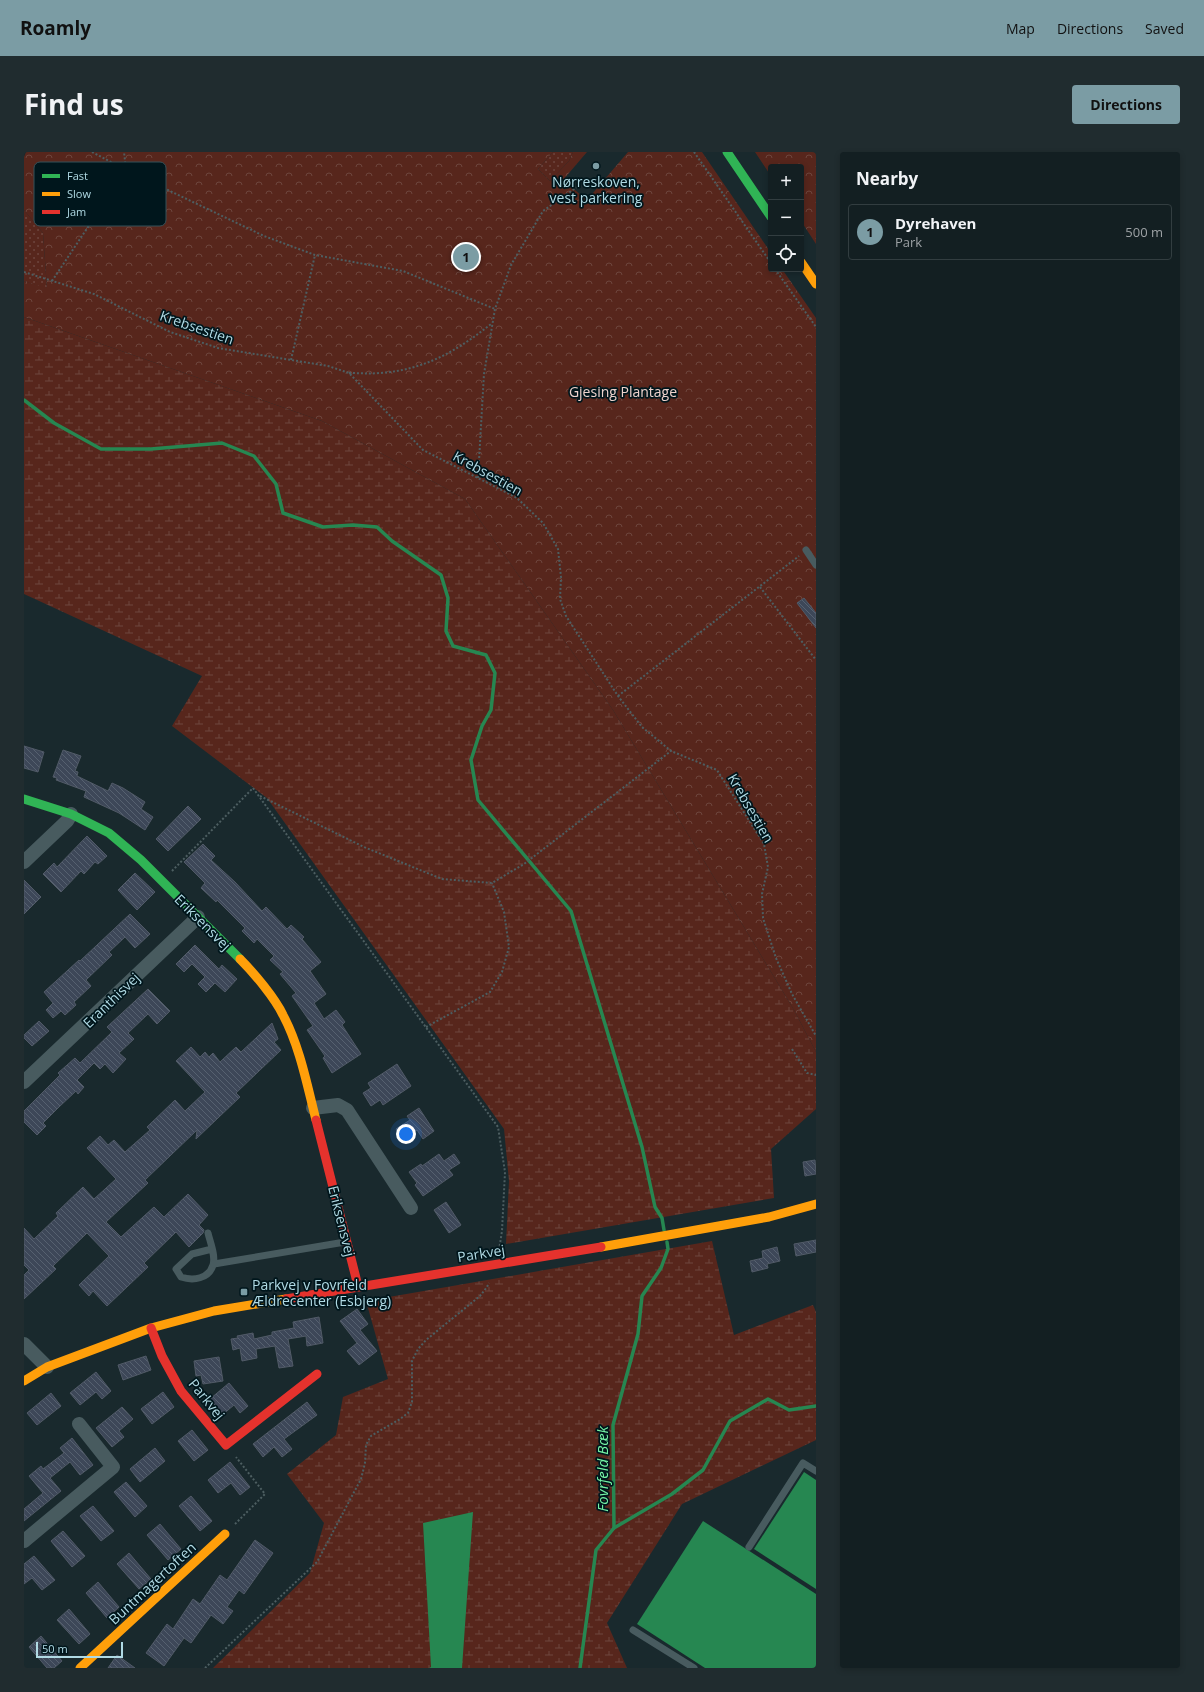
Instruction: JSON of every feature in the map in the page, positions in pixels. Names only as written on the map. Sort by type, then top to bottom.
[{"type":"street","points":[[727,152],[768,213]]},
{"type":"street","points":[[804,266],[816,284]]},
{"type":"street","name":"Eriksensvej","points":[[24,799],[71,814],[109,832],[142,860],[251,970],[283,1014],[298,1050],[358,1286]]},
{"type":"street","points":[[24,862],[67,821],[71,814]]},
{"type":"street","name":"Eranthisvej","points":[[24,1082],[198,917]]},
{"type":"street","points":[[313,1108],[338,1105],[346,1110],[411,1208]]},
{"type":"street","name":"Parkvej","points":[[24,1381],[47,1367],[151,1328],[214,1311],[358,1286],[496,1265],[769,1217],[816,1204]]},
{"type":"street","name":"Parkvej","points":[[151,1328],[162,1356],[181,1391],[226,1445]]},
{"type":"street","points":[[24,1344],[47,1367]]},
{"type":"street","points":[[226,1445],[317,1374]]},
{"type":"street","points":[[24,1541],[113,1468],[79,1424]]},
{"type":"street","name":"Buntmagertoften","points":[[80,1668],[225,1534]]},
{"type":"lane","points":[[806,550],[816,565]]},
{"type":"lane","points":[[208,1233],[212,1249],[214,1264],[210,1271],[197,1279],[181,1277],[176,1269],[192,1254],[212,1249]]},
{"type":"lane","points":[[214,1264],[347,1242]]},
{"type":"lane","points":[[749,1547],[803,1463],[816,1471]]},
{"type":"lane","points":[[633,1630],[694,1668]]},
{"type":"path","points":[[92,152],[111,162]]},
{"type":"path","points":[[124,152],[125,162]]},
{"type":"path","points":[[694,152],[768,259]]},
{"type":"path","points":[[478,478],[484,374],[495,309],[511,265],[543,211],[577,187]]},
{"type":"path","points":[[166,189],[264,236],[315,255],[403,271],[495,309]]},
{"type":"path","points":[[52,282],[89,226]]},
{"type":"path","points":[[291,360],[315,255]]},
{"type":"path","name":"Krebsestien","points":[[24,272],[94,294],[170,332],[218,348],[328,366],[349,373],[423,450],[517,498],[543,523],[558,549],[561,577],[560,599],[566,616],[618,696],[642,727],[671,751],[717,770],[764,844],[768,867],[762,894],[762,918],[776,958],[792,994],[816,1036]]},
{"type":"path","points":[[777,272],[816,327]]},
{"type":"path","points":[[349,373],[380,373],[411,368],[440,358],[468,343],[492,323]]},
{"type":"path","points":[[618,696],[806,550]]},
{"type":"path","points":[[760,587],[816,660]]},
{"type":"path","points":[[258,795],[364,847],[442,879],[492,883],[524,864],[671,751]]},
{"type":"path","points":[[162,881],[253,788],[498,1128],[505,1172],[502,1231],[496,1265],[487,1287],[480,1296],[426,1340],[418,1349],[412,1361],[412,1402],[408,1413],[371,1436],[366,1445],[365,1463],[361,1478],[317,1562],[205,1668]]},
{"type":"path","points":[[425,1027],[490,992],[502,972],[509,947],[504,912],[492,883]]},
{"type":"path","points":[[792,1049],[807,1073],[816,1075]]},
{"type":"path","points":[[225,1534],[265,1494],[226,1445]]},
{"type":"green space","name":"Gjesing Plantage","points":[[26,152],[553,152],[538,169],[550,181],[569,161],[573,152],[587,152],[563,180],[587,200],[628,152],[702,152],[768,249],[768,272],[784,272],[816,318],[816,1052],[794,1010],[613,710],[465,499],[322,421],[24,317],[24,281],[47,288],[43,233],[37,226],[166,226],[166,162],[34,162],[34,222],[24,210],[24,157]]},
{"type":"green space","points":[[553,152],[573,152],[569,161],[550,181],[538,169]]},
{"type":"green space","points":[[755,152],[816,152],[816,244],[804,226],[804,164],[768,164],[768,172]]},
{"type":"green space","points":[[24,210],[34,222],[34,226],[37,226],[43,233],[47,289],[24,281]]},
{"type":"green space","points":[[24,317],[322,421],[465,499],[613,710],[794,1010],[816,1052],[816,1109],[771,1149],[774,1198],[506,1244],[509,1181],[504,1129],[267,798],[172,726],[202,676],[24,594]]},
{"type":"green space","points":[[712,1241],[734,1335],[813,1305],[816,1312],[816,1440],[682,1504],[607,1623],[627,1668],[213,1668],[310,1573],[324,1523],[287,1474],[336,1435],[343,1397],[388,1379],[366,1301]]},
{"type":"shaded area","points":[[804,1472],[816,1480],[816,1589],[754,1549]]},
{"type":"shaded area","points":[[473,1512],[462,1668],[429,1668],[431,1667],[423,1523]]},
{"type":"shaded area","points":[[703,1521],[816,1594],[816,1668],[705,1668],[637,1624]]},
{"type":"building","points":[[804,598],[816,613],[816,628],[797,603]]},
{"type":"building","points":[[24,746],[44,752],[38,772],[24,768]]},
{"type":"building","points":[[63,750],[81,756],[75,771],[78,772],[77,776],[108,791],[112,783],[145,802],[141,809],[153,817],[145,830],[119,813],[84,797],[86,791],[56,780],[57,778],[53,777]]},
{"type":"building","points":[[188,806],[201,819],[168,851],[156,839]]},
{"type":"building","points":[[87,836],[107,856],[98,864],[95,862],[84,874],[81,871],[61,892],[43,874],[54,863],[57,867]]},
{"type":"building","points":[[203,844],[215,856],[211,860],[235,882],[262,911],[266,907],[287,929],[291,925],[304,937],[302,939],[321,962],[310,971],[326,994],[314,1003],[324,1019],[336,1010],[345,1022],[342,1025],[361,1054],[332,1073],[323,1058],[325,1056],[307,1030],[313,1026],[292,996],[296,993],[280,974],[283,972],[270,960],[274,956],[257,939],[254,943],[242,931],[245,928],[217,900],[216,902],[201,888],[205,883],[184,862]]},
{"type":"building","points":[[135,873],[155,892],[137,910],[118,890]]},
{"type":"building","points":[[24,880],[41,897],[24,914]]},
{"type":"building","points":[[130,914],[150,934],[135,948],[125,937],[109,952],[112,955],[86,980],[91,986],[74,1002],[76,1005],[65,1015],[61,1011],[53,1018],[46,1010],[53,1003],[44,992],[79,960],[80,961]]},
{"type":"building","points":[[195,945],[219,969],[222,965],[237,979],[225,992],[215,983],[206,992],[198,984],[205,977],[192,964],[184,972],[176,964]]},
{"type":"building","points":[[148,989],[170,1011],[157,1024],[148,1014],[128,1033],[134,1039],[119,1053],[126,1059],[113,1073],[105,1064],[100,1069],[94,1063],[77,1080],[84,1087],[78,1094],[76,1091],[43,1123],[46,1126],[37,1135],[24,1122],[24,1111],[60,1075],[58,1073],[75,1058],[80,1063],[112,1032],[107,1027]]},
{"type":"building","points":[[39,1021],[49,1031],[32,1046],[24,1038],[24,1035]]},
{"type":"building","points":[[272,1023],[278,1039],[274,1042],[281,1050],[236,1093],[240,1097],[196,1139],[197,1130],[145,1180],[148,1183],[106,1222],[121,1237],[154,1207],[164,1217],[188,1194],[208,1215],[199,1225],[204,1230],[203,1233],[189,1247],[176,1232],[144,1263],[148,1267],[107,1306],[93,1291],[89,1296],[79,1285],[109,1256],[87,1233],[53,1266],[56,1269],[24,1299],[24,1275],[29,1270],[24,1265],[24,1228],[34,1239],[58,1216],[56,1213],[83,1187],[94,1199],[116,1179],[87,1148],[100,1136],[108,1145],[114,1140],[125,1152],[150,1130],[147,1127],[175,1100],[185,1111],[205,1092],[176,1061],[191,1047],[200,1057],[205,1052],[209,1057],[213,1053],[220,1062],[236,1047],[241,1052]]},
{"type":"building","points":[[397,1064],[411,1086],[383,1105],[380,1100],[371,1106],[363,1093],[371,1088],[368,1083]]},
{"type":"building","points":[[419,1108],[434,1131],[423,1139],[417,1130],[403,1139],[396,1129],[410,1120],[407,1116]]},
{"type":"building","points":[[439,1154],[444,1161],[454,1154],[460,1163],[449,1170],[453,1175],[423,1196],[415,1185],[417,1183],[409,1172],[421,1164],[422,1166]]},
{"type":"building","points":[[815,1160],[816,1174],[805,1176],[803,1162]]},
{"type":"building","points":[[446,1202],[461,1225],[449,1233],[434,1210]]},
{"type":"building","points":[[816,1240],[816,1252],[796,1256],[794,1244]]},
{"type":"building","points":[[777,1247],[780,1261],[767,1264],[768,1268],[752,1272],[750,1261],[763,1258],[762,1251]]},
{"type":"building","points":[[357,1309],[368,1324],[360,1330],[377,1351],[359,1365],[347,1351],[357,1343],[340,1321]]},
{"type":"building","points":[[319,1317],[323,1343],[307,1346],[306,1336],[288,1339],[293,1366],[279,1368],[275,1346],[256,1349],[257,1358],[242,1361],[240,1348],[233,1350],[231,1339],[238,1338],[237,1336],[253,1333],[254,1339],[272,1335],[272,1332],[294,1328],[293,1322]]},
{"type":"building","points":[[146,1356],[151,1370],[123,1380],[118,1365]]},
{"type":"building","points":[[219,1357],[223,1381],[203,1384],[201,1375],[196,1376],[194,1361]]},
{"type":"building","points":[[96,1372],[111,1391],[102,1399],[96,1392],[80,1405],[70,1393]]},
{"type":"building","points":[[229,1383],[248,1406],[240,1413],[234,1405],[222,1415],[210,1399]]},
{"type":"building","points":[[163,1392],[174,1407],[152,1424],[141,1409]]},
{"type":"building","points":[[51,1393],[61,1406],[37,1425],[27,1413]]},
{"type":"building","points":[[307,1402],[317,1415],[284,1439],[292,1449],[282,1457],[274,1447],[263,1457],[253,1444]]},
{"type":"building","points":[[122,1407],[133,1419],[119,1431],[124,1437],[112,1447],[96,1428]]},
{"type":"building","points":[[192,1430],[208,1450],[194,1461],[178,1441]]},
{"type":"building","points":[[72,1438],[93,1465],[80,1475],[70,1462],[50,1478],[61,1491],[24,1521],[24,1509],[43,1493],[29,1476],[41,1466],[43,1469],[64,1453],[60,1448]]},
{"type":"building","points":[[155,1448],[165,1461],[140,1482],[130,1469]]},
{"type":"building","points":[[230,1462],[250,1487],[240,1495],[231,1483],[218,1493],[208,1480]]},
{"type":"building","points":[[126,1482],[147,1506],[135,1517],[114,1492]]},
{"type":"building","points":[[191,1496],[212,1521],[200,1531],[179,1506]]},
{"type":"building","points":[[93,1506],[114,1531],[101,1541],[80,1516]]},
{"type":"building","points":[[160,1524],[181,1549],[168,1560],[147,1535]]},
{"type":"building","points":[[63,1531],[85,1556],[72,1567],[51,1541]]},
{"type":"building","points":[[255,1540],[273,1553],[244,1594],[239,1590],[227,1607],[233,1611],[223,1624],[211,1615],[191,1643],[184,1638],[164,1666],[146,1653],[167,1624],[173,1629],[193,1599],[200,1604],[220,1575],[227,1580]]},
{"type":"building","points":[[129,1553],[151,1579],[139,1589],[117,1564]]},
{"type":"building","points":[[34,1556],[55,1580],[42,1590],[32,1578],[24,1584],[24,1564]]},
{"type":"building","points":[[98,1582],[119,1607],[107,1618],[86,1593]]},
{"type":"building","points":[[69,1609],[90,1634],[79,1644],[57,1620]]},
{"type":"building","points":[[41,1636],[62,1661],[54,1668],[47,1668],[29,1647]]},
{"type":"building","points":[[117,1655],[135,1668],[108,1668]]},
{"type":"waterway","points":[[24,400],[54,423],[101,449],[151,449],[222,443],[254,456],[276,484],[283,513],[323,527],[353,525],[377,527],[392,541],[441,575],[448,598],[446,631],[453,646],[486,655],[495,673],[491,710],[482,726],[471,760],[478,800],[571,911],[642,1147],[655,1207],[662,1218],[664,1230]]},
{"type":"waterway","name":"Fovrfeld Bæk","points":[[580,1668],[596,1550],[614,1528],[613,1425],[638,1334],[642,1296],[661,1268],[668,1249],[667,1242]]},
{"type":"waterway","points":[[614,1528],[672,1494],[703,1470],[730,1421],[768,1399],[789,1410],[816,1406]]},
{"type":"traffic: fast","points":[[727,152],[768,213]]},
{"type":"traffic: fast","points":[[24,799],[71,814],[109,833],[141,860],[240,959]]},
{"type":"traffic: slow","points":[[804,266],[816,284]]},
{"type":"traffic: slow","points":[[240,959],[258,978],[270,994],[289,1027],[302,1066],[316,1120]]},
{"type":"traffic: slow","points":[[601,1247],[769,1217],[816,1204]]},
{"type":"traffic: slow","points":[[24,1381],[47,1367],[151,1328],[214,1311],[286,1299]]},
{"type":"traffic: slow","points":[[80,1668],[225,1534]]},
{"type":"traffic: jam","points":[[316,1120],[358,1286]]},
{"type":"traffic: jam","points":[[286,1299],[601,1247]]},
{"type":"traffic: jam","points":[[151,1328],[162,1356],[181,1391],[226,1445],[317,1374]]},
{"type":"place","name":"Nørreskoven, vest parkering","points":[[596,166]]},
{"type":"place","name":"Dyrehaven","points":[[466,257]]},
{"type":"place","name":"Parkvej v Fovrfeld Ældrecenter (Esbjerg)","points":[[244,1292]]}]
